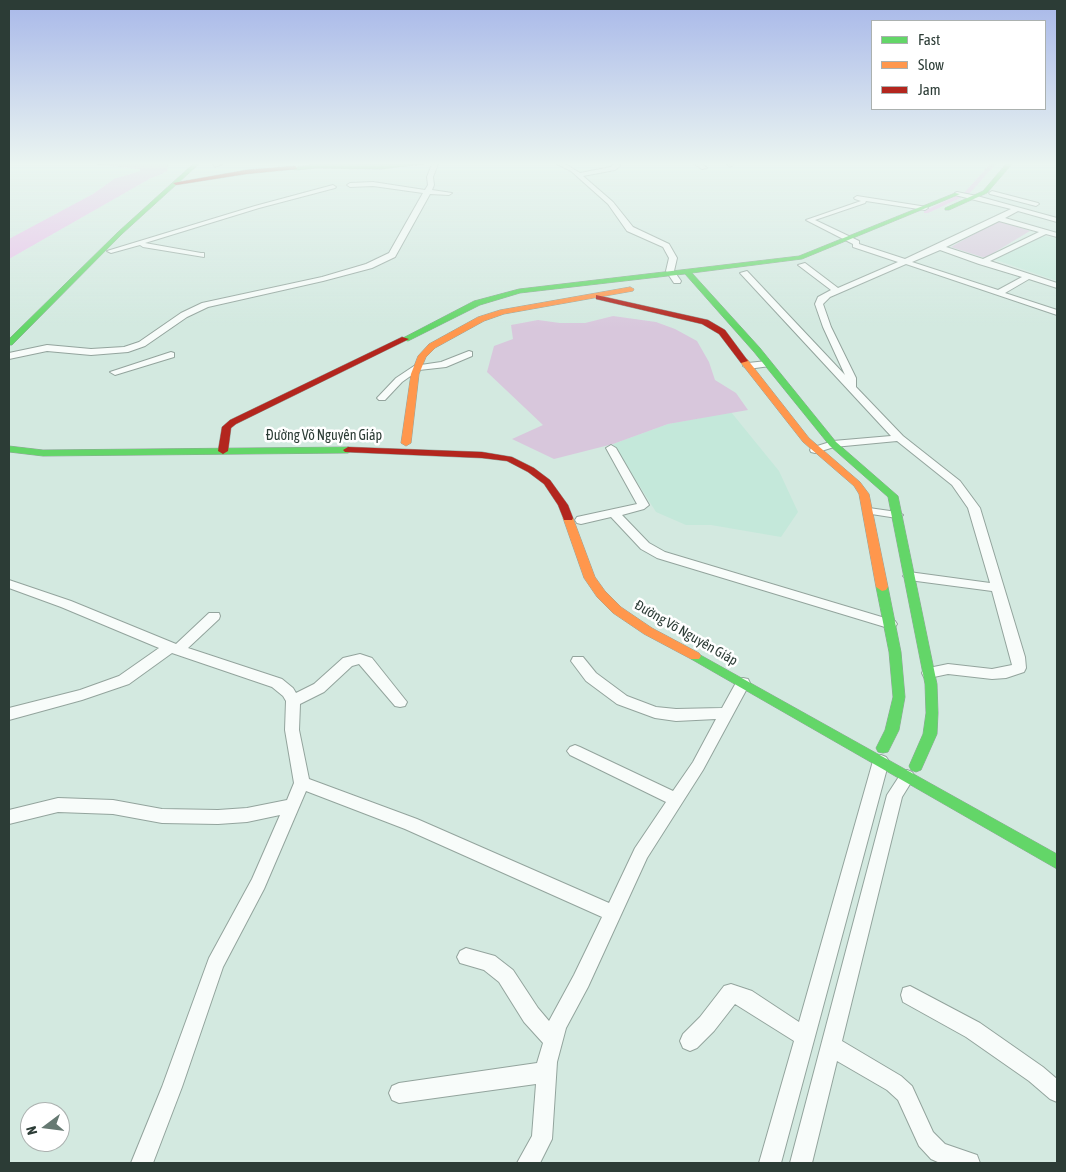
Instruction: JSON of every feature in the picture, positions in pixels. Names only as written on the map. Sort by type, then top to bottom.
[{"type":"main road","points":[[9,355],[142,219]]},
{"type":"main road","points":[[690,276],[800,258],[856,243],[904,219]]},
{"type":"main road","points":[[224,448],[227,426],[233,422],[477,303],[508,293],[569,286],[744,273],[802,266],[912,219]]},
{"type":"main road","points":[[9,343],[111,249]]},
{"type":"main road","points":[[690,276],[756,365],[823,447],[857,484],[864,494],[871,511],[895,652],[899,697],[892,730],[882,751]]},
{"type":"main road","points":[[406,444],[417,368],[422,356],[432,346],[481,319],[504,312],[594,296],[674,277]]},
{"type":"main road","points":[[569,286],[574,290],[586,291],[594,296],[705,322],[722,332],[756,365],[823,447],[892,496],[892,515],[910,576],[928,674],[932,713],[930,734],[914,769]]},
{"type":"main road","name":"Đường Võ Nguyên Giáp","points":[[9,441],[53,446],[345,450],[482,455],[509,459],[531,470],[547,482],[563,505],[590,578],[601,594],[617,610],[648,631],[743,683],[882,751],[914,769],[1057,862]]},
{"type":"main road","name":"Đường Võ Nguyên Giáp","points":[[9,449],[43,453],[406,444],[470,446],[525,455],[543,465],[558,478],[573,500],[583,524]]},
{"type":"main road","name":"Đường Võ Nguyên Giáp","points":[[632,606],[720,657]]},
{"type":"street","points":[[111,249],[138,244],[219,219]]},
{"type":"street","points":[[9,355],[47,348],[91,352],[125,350],[142,344],[184,315],[206,305],[350,273],[388,257],[402,240],[413,219]]},
{"type":"street","points":[[621,219],[630,228],[658,241],[669,249],[672,258],[670,268],[674,277]]},
{"type":"street","points":[[812,219],[809,220],[856,243],[1002,292],[1057,313]]},
{"type":"street","points":[[852,388],[852,378],[827,327],[819,304],[821,299],[940,248],[997,219]]},
{"type":"street","points":[[1000,219],[1057,235]]},
{"type":"street","points":[[982,262],[1045,232]]},
{"type":"street","points":[[138,244],[201,255]]},
{"type":"street","points":[[940,248],[1057,286]]},
{"type":"street","points":[[802,266],[836,291]]},
{"type":"street","points":[[744,273],[899,438],[950,477],[966,495],[974,508],[1019,668],[1006,673],[992,674],[948,669],[928,674]]},
{"type":"street","points":[[1002,292],[1028,276]]},
{"type":"street","points":[[1002,292],[1057,307]]},
{"type":"street","points":[[112,352],[135,366]]},
{"type":"street","points":[[115,372],[171,354]]},
{"type":"street","points":[[382,398],[398,380],[417,368],[443,365],[469,354]]},
{"type":"street","points":[[823,447],[899,438]]},
{"type":"street","points":[[583,524],[643,505],[611,448]]},
{"type":"street","points":[[871,511],[892,515]]},
{"type":"street","points":[[614,513],[636,538],[645,546],[661,555],[890,624]]},
{"type":"street","points":[[910,576],[998,588]]},
{"type":"street","points":[[9,584],[74,607],[174,649],[277,683],[288,692],[293,701],[292,730],[302,784],[251,898],[214,964],[172,1087],[142,1163]]},
{"type":"street","points":[[9,714],[82,695],[124,680],[174,649],[214,616]]},
{"type":"street","points":[[293,701],[319,688],[348,662],[360,659],[367,662],[400,702]]},
{"type":"street","points":[[578,660],[591,677],[608,691],[622,700],[655,712],[676,716],[726,713]]},
{"type":"street","points":[[528,1163],[542,1139],[547,1062],[557,1025],[641,853],[698,766],[743,683]]},
{"type":"street","points":[[575,751],[677,800]]},
{"type":"street","points":[[770,1163],[806,1037],[882,751]]},
{"type":"street","points":[[801,1163],[895,796],[914,769]]},
{"type":"street","points":[[302,784],[365,806],[612,913]]},
{"type":"street","points":[[9,816],[58,805],[113,808],[162,816],[218,817],[247,815],[292,806]]},
{"type":"street","points":[[466,957],[489,962],[506,976],[531,1015],[553,1040]]},
{"type":"street","points":[[690,1041],[707,1024],[731,993],[745,998],[806,1037]]},
{"type":"street","points":[[910,995],[973,1030],[1036,1074],[1057,1092]]},
{"type":"street","points":[[831,1046],[894,1083],[905,1093],[926,1139],[938,1152],[969,1163]]},
{"type":"street","points":[[399,1093],[547,1072]]},
{"type":"shaded area","points":[[47,219],[80,219],[9,259],[9,239]]},
{"type":"shaded area","points":[[999,220],[1030,231],[985,258],[951,247]]},
{"type":"shaded area","points":[[1043,236],[1057,238],[1057,281],[993,259]]},
{"type":"shaded area","points":[[613,316],[656,322],[675,329],[697,341],[709,362],[715,380],[736,393],[748,410],[668,424],[613,444],[554,459],[512,439],[543,425],[487,372],[494,346],[513,339],[511,325],[538,320],[560,323],[585,323]]},
{"type":"shaded area","points":[[731,412],[779,471],[798,512],[781,537],[711,525],[686,525],[656,512],[613,444],[668,424]]},
{"type":"traffic: fast","points":[[9,343],[136,219]]},
{"type":"traffic: fast","points":[[405,339],[477,303],[519,291],[800,258],[896,219]]},
{"type":"traffic: fast","points":[[687,272],[757,350],[833,444],[893,496],[931,684],[932,713],[930,734],[916,766]]},
{"type":"traffic: fast","points":[[9,449],[43,453],[348,450]]},
{"type":"traffic: fast","points":[[882,587],[895,652],[899,697],[892,730],[883,748]]},
{"type":"traffic: fast","points":[[695,656],[1057,862]]},
{"type":"traffic: slow","points":[[406,443],[415,374],[422,356],[432,346],[481,319],[503,312],[630,289]]},
{"type":"traffic: slow","points":[[744,361],[806,440],[857,484],[864,494],[882,587]]},
{"type":"traffic: slow","points":[[568,518],[590,578],[601,594],[617,610],[648,631],[695,656]]},
{"type":"traffic: jam","points":[[599,297],[705,322],[722,332],[744,361]]},
{"type":"traffic: jam","points":[[223,451],[227,427],[233,422],[405,339]]},
{"type":"traffic: jam","points":[[348,450],[482,455],[509,459],[531,470],[547,482],[563,505],[568,518]]}]
